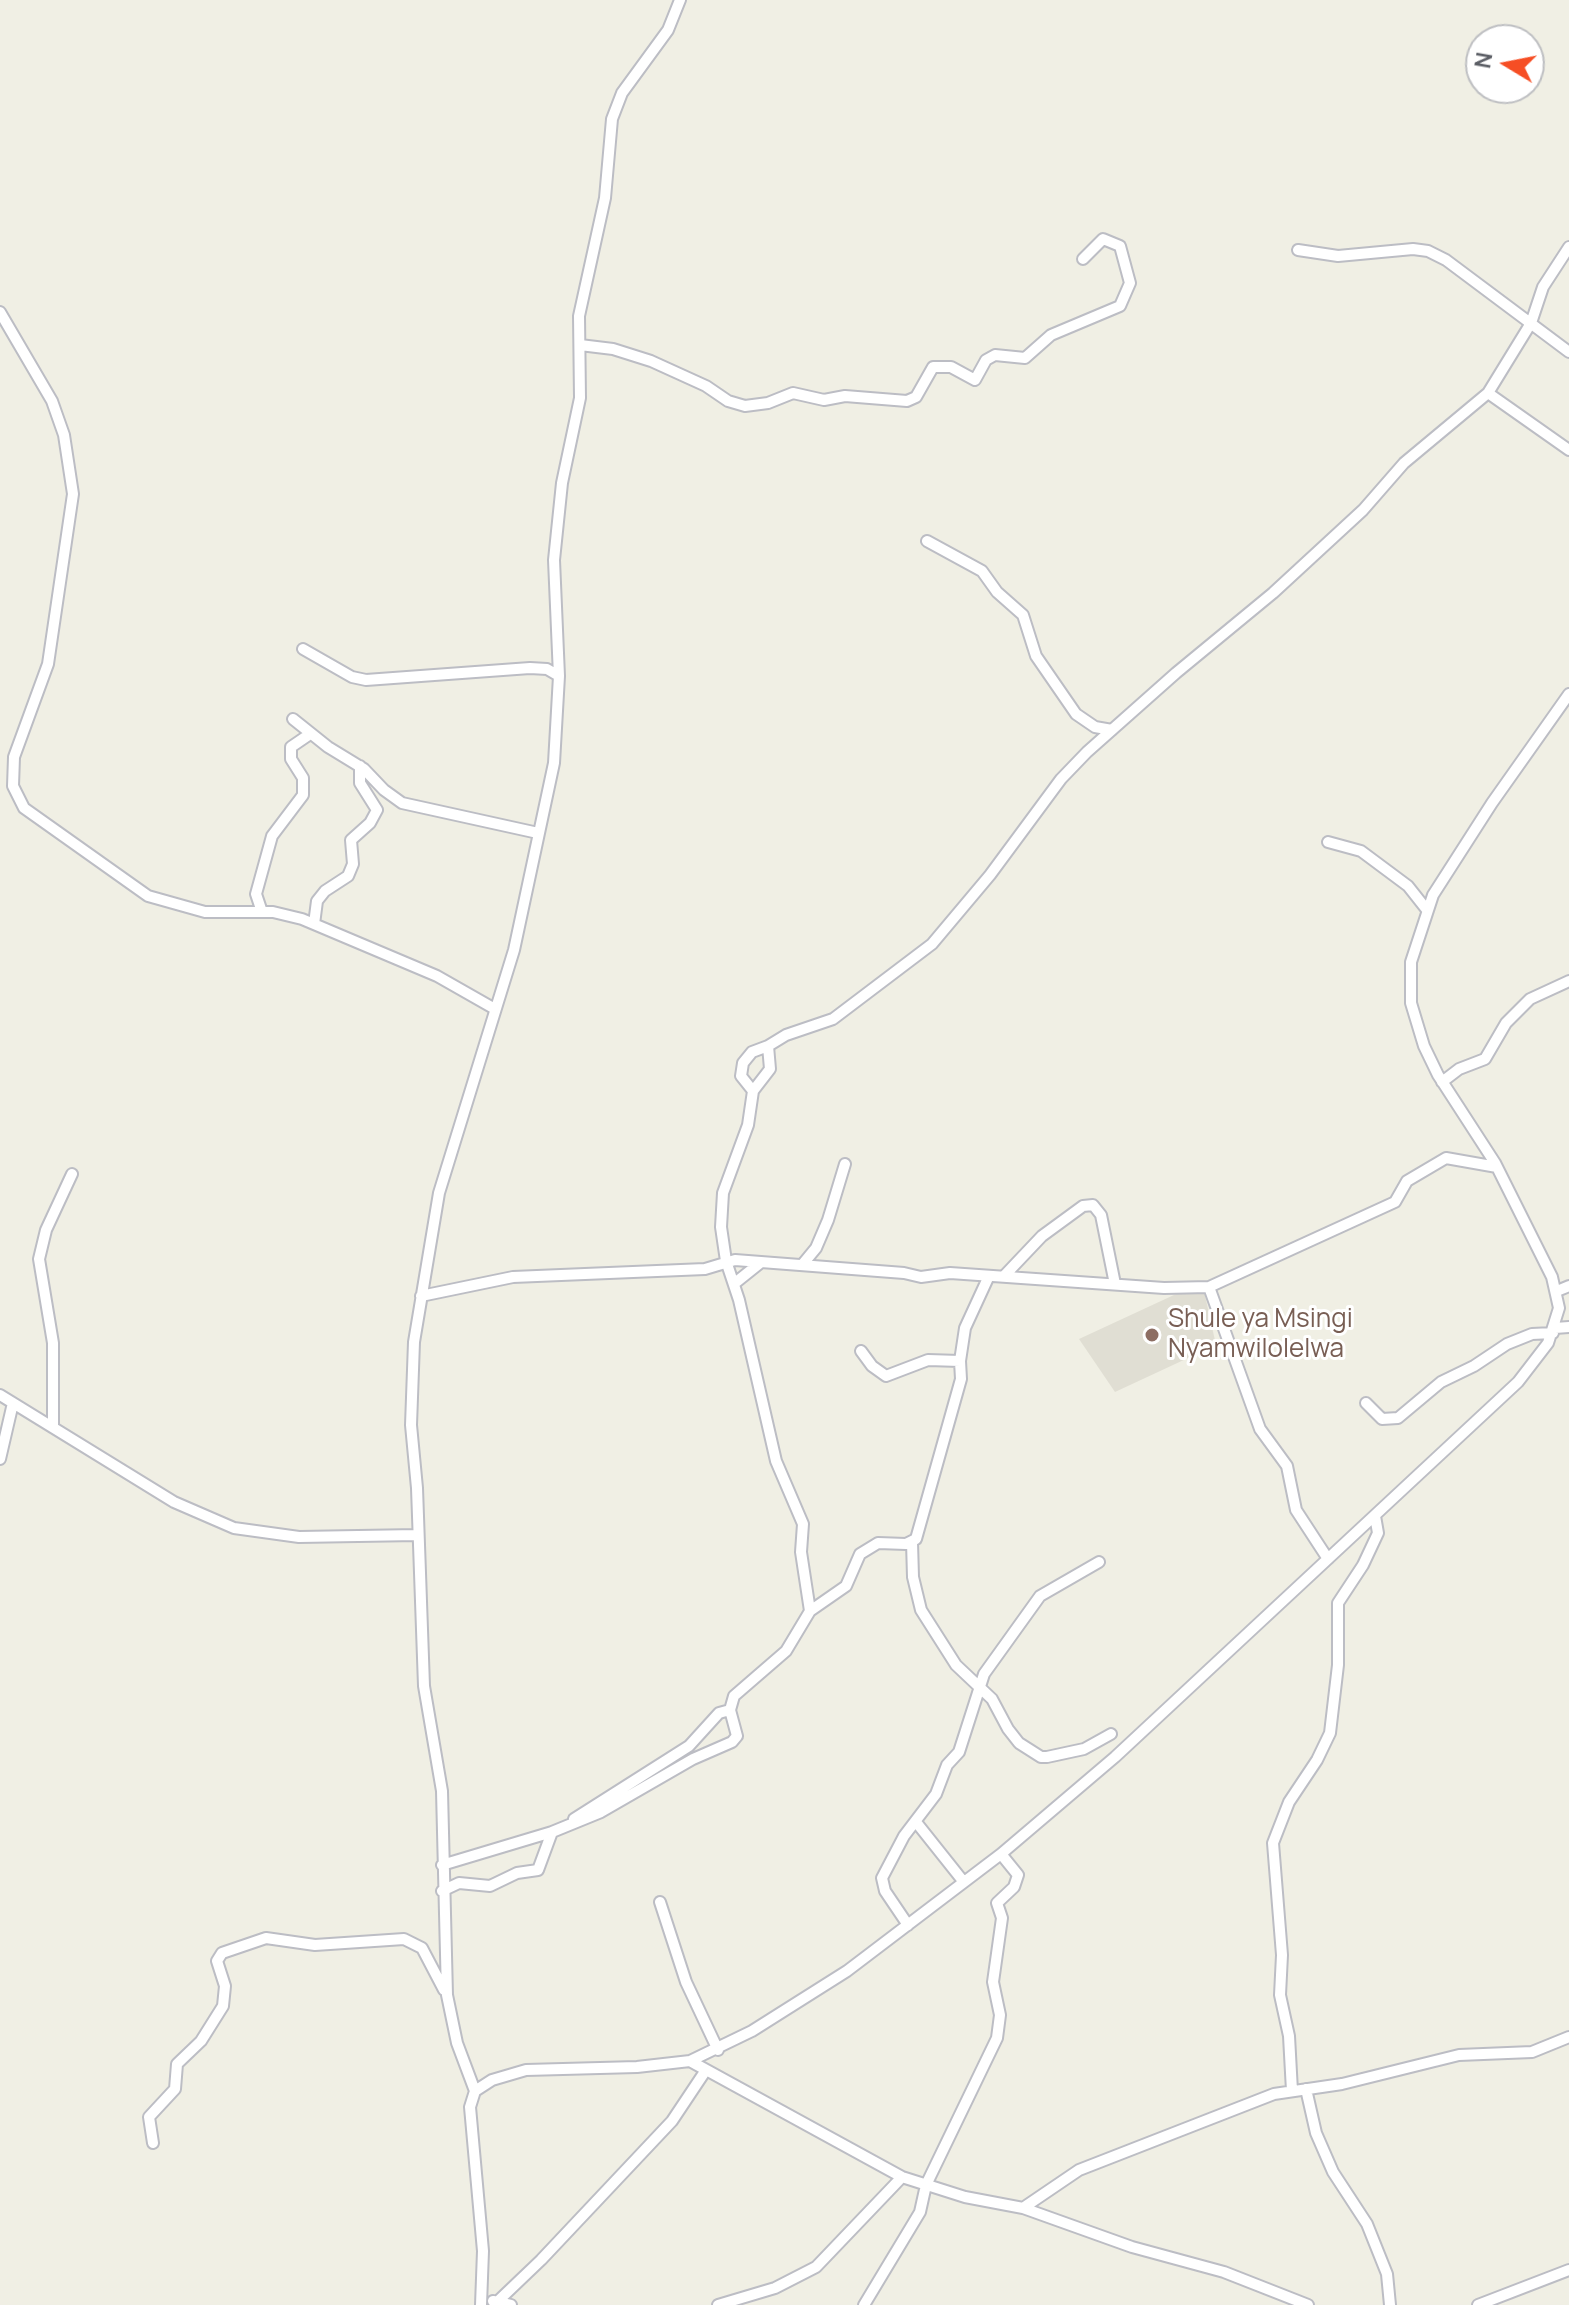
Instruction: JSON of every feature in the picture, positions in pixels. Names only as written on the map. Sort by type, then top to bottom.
[{"type":"street","points":[[511,2305],[482,2302],[483,2251],[470,2107],[475,2091],[457,2043],[447,1995],[442,1891],[442,1791],[425,1702],[412,1413],[414,1342],[445,1171],[521,922],[557,743],[559,676],[554,560],[562,483],[578,413],[579,316],[605,198],[615,106],[660,44],[680,0]]},
{"type":"street","points":[[580,345],[613,349],[651,361],[706,386],[728,401],[745,406],[768,403],[793,393],[824,400],[845,396],[907,401],[916,397],[933,367],[951,367],[975,380],[986,360],[995,355],[1025,358],[1051,335],[1120,306],[1130,283],[1120,246],[1103,239],[1083,259]]},
{"type":"street","points":[[753,1091],[741,1076],[743,1063],[752,1052],[786,1035],[833,1019],[932,944],[990,875],[1061,779],[1112,730],[1273,593],[1363,510],[1404,463],[1488,393],[1531,323],[1543,287],[1569,247]]},
{"type":"street","points":[[1298,250],[1338,256],[1413,249],[1428,251],[1446,260],[1569,352]]},
{"type":"street","points":[[0,312],[52,401],[64,435],[73,494],[48,664],[14,757],[13,786],[24,808],[148,896],[205,912],[262,912],[314,924],[437,976],[495,1009]]},
{"type":"street","points":[[1488,393],[1569,450]]},
{"type":"street","points":[[927,541],[982,571],[997,592],[1023,615],[1036,656],[1076,714],[1095,727],[1112,730]]},
{"type":"street","points":[[303,649],[352,677],[366,680],[530,668],[547,669],[559,676]]},
{"type":"street","points":[[475,2091],[492,2080],[526,2070],[637,2067],[690,2061],[718,2050],[810,1995],[1001,1854],[1115,1757],[1518,1382],[1554,1331],[1559,1308],[1557,1291],[1529,1225],[1497,1167],[1442,1082],[1424,1046],[1411,1003],[1411,962],[1433,895],[1492,803],[1569,694]]},
{"type":"street","points":[[293,719],[310,734],[360,766],[391,796],[410,806],[538,833]]},
{"type":"street","points":[[262,912],[256,894],[272,836],[303,795],[303,778],[291,759],[291,747],[310,734]]},
{"type":"street","points":[[314,924],[317,901],[325,891],[348,876],[353,864],[351,840],[370,823],[377,810],[360,783],[360,766]]},
{"type":"street","points":[[1328,842],[1361,851],[1408,886],[1427,910]]},
{"type":"street","points":[[1442,1082],[1459,1069],[1485,1059],[1506,1023],[1530,999],[1569,981]]},
{"type":"street","points":[[768,1046],[770,1069],[753,1091],[748,1125],[723,1193],[721,1227],[726,1261],[735,1283],[776,1461],[803,1524],[801,1552],[810,1611]]},
{"type":"street","points":[[421,1296],[513,1277],[705,1269],[726,1261],[921,1277],[950,1273],[1183,1289],[1209,1287],[1395,1202],[1407,1181],[1446,1158],[1497,1167]]},
{"type":"street","points":[[802,1265],[816,1248],[828,1220],[845,1164]]},
{"type":"street","points":[[53,1427],[53,1343],[39,1259],[46,1230],[72,1174]]},
{"type":"street","points":[[1005,1275],[1042,1236],[1083,1206],[1093,1205],[1099,1209],[1104,1225],[1115,1284]]},
{"type":"street","points":[[735,1283],[760,1263]]},
{"type":"street","points":[[988,1278],[965,1328],[960,1361],[961,1379],[942,1457],[920,1533],[912,1542],[913,1577],[921,1610],[956,1665],[992,1699],[1019,1743],[1041,1757],[1084,1749],[1111,1734]]},
{"type":"street","points":[[1557,1291],[1569,1286]]},
{"type":"street","points":[[1209,1287],[1260,1429],[1281,1454],[1296,1510],[1328,1559]]},
{"type":"street","points":[[1366,1403],[1382,1419],[1398,1418],[1441,1382],[1474,1366],[1507,1344],[1532,1334],[1569,1327]]},
{"type":"street","points":[[861,1351],[872,1366],[886,1376],[928,1360],[960,1361]]},
{"type":"street","points":[[0,1395],[174,1502],[234,1528],[299,1537],[417,1535]]},
{"type":"street","points":[[0,1459],[13,1403]]},
{"type":"street","points":[[1292,2091],[1289,2036],[1280,1995],[1282,1955],[1273,1843],[1289,1802],[1317,1760],[1330,1733],[1338,1665],[1338,1603],[1378,1533],[1375,1516]]},
{"type":"street","points":[[442,1865],[552,1832],[601,1812],[693,1759],[732,1742],[737,1736],[730,1710],[734,1696],[786,1651],[810,1611],[846,1586],[854,1561],[867,1548],[890,1541],[912,1542]]},
{"type":"street","points":[[908,1925],[885,1891],[882,1878],[936,1794],[947,1765],[959,1752],[984,1674],[1040,1596],[1099,1562]]},
{"type":"street","points":[[567,1825],[599,1800],[689,1746],[719,1713],[730,1710]]},
{"type":"street","points":[[916,1822],[963,1881]]},
{"type":"street","points":[[442,1891],[459,1883],[490,1886],[517,1873],[538,1870],[552,1832]]},
{"type":"street","points":[[864,2305],[920,2212],[926,2185],[997,2038],[1000,2015],[993,1982],[1002,1918],[997,1903],[1014,1887],[1018,1875],[1001,1854]]},
{"type":"street","points":[[660,1902],[686,1982],[718,2050]]},
{"type":"street","points":[[153,2143],[149,2117],[175,2089],[177,2064],[201,2041],[223,2006],[225,1986],[217,1961],[222,1953],[266,1938],[315,1945],[404,1939],[422,1948],[447,1995]]},
{"type":"street","points":[[1023,2208],[1079,2170],[1241,2106],[1292,2091],[1459,2055],[1532,2052],[1569,2037]]},
{"type":"street","points":[[690,2061],[902,2177],[965,2197],[1023,2208],[1132,2247],[1237,2276],[1308,2305]]},
{"type":"street","points":[[497,2302],[672,2121],[706,2070]]},
{"type":"street","points":[[1306,2089],[1316,2133],[1333,2172],[1367,2224],[1387,2274],[1390,2305]]},
{"type":"street","points":[[718,2305],[775,2288],[816,2267],[902,2177]]},
{"type":"street","points":[[1478,2305],[1569,2270]]},
{"type":"shaded area","points":[[1202,1282],[1216,1345],[1115,1392],[1079,1339]]},
{"type":"place","name":"Shule ya Msingi Nyamwilolelwa","points":[[1152,1335]]}]
